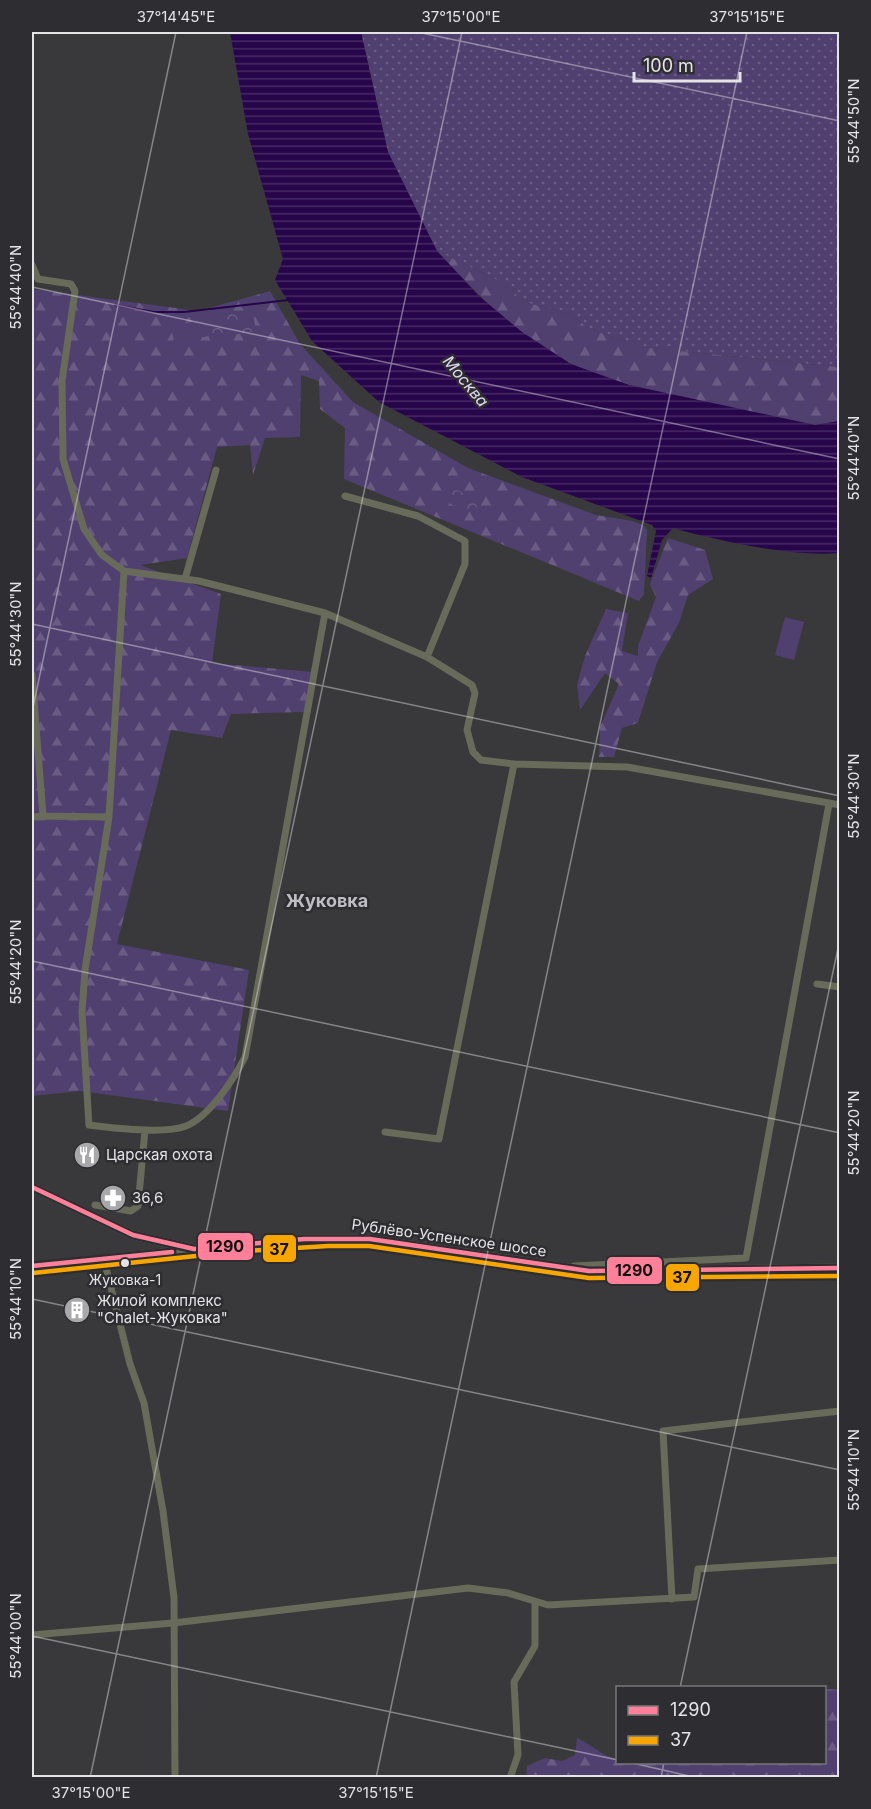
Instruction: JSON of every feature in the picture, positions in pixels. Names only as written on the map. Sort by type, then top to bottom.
[{"type":"main road","name":"Рублёво-Успенское шоссе","points":[[32,1187],[102,1221],[152,1241],[194,1249],[304,1239],[370,1239],[547,1266],[610,1272],[840,1268]]},
{"type":"street","points":[[32,265],[38,279],[71,284],[75,291],[62,381],[63,459],[84,529],[102,555],[124,571],[184,579],[325,613],[427,657],[472,685],[476,693],[467,730],[473,753],[481,760],[514,764],[627,766],[823,800],[829,804],[840,805]]},
{"type":"street","points":[[184,579],[216,470]]},
{"type":"street","points":[[345,496],[418,516],[465,542],[465,564],[427,657]]},
{"type":"street","points":[[124,571],[109,817],[85,970],[82,1012],[89,1125],[145,1130],[186,1126],[204,1113],[234,1079],[245,1057],[325,613]]},
{"type":"street","points":[[32,675],[43,816]]},
{"type":"street","points":[[385,1132],[438,1139],[514,764]]},
{"type":"street","points":[[547,1266],[746,1258],[829,804]]},
{"type":"street","points":[[32,817],[109,817]]},
{"type":"street","points":[[817,984],[840,987]]},
{"type":"street","points":[[102,1221],[95,1205],[131,1211],[138,1206],[145,1130]]},
{"type":"street","points":[[32,1266],[194,1249]]},
{"type":"street","points":[[104,1260],[150,1430],[166,1533],[174,1598],[175,1778]]},
{"type":"street","points":[[672,1599],[663,1431],[840,1411]]},
{"type":"street","points":[[32,1635],[173,1623],[468,1588],[508,1593],[548,1605],[582,1605],[694,1597],[698,1569],[840,1560]]},
{"type":"street","points":[[510,1778],[518,1755],[514,1682],[535,1646],[535,1602]]},
{"type":"green space","points":[[361,32],[839,32],[839,367],[641,347],[588,328],[570,314],[528,303],[495,279],[437,251],[388,152]]},
{"type":"green space","points":[[437,251],[495,279],[528,303],[570,314],[588,328],[641,347],[839,367],[839,421],[815,425],[692,400],[630,385],[572,364],[535,343],[517,329]]},
{"type":"green space","points":[[32,289],[198,311],[270,291],[300,344],[353,402],[468,468],[596,515],[632,521],[643,525],[647,530],[644,594],[639,601],[344,479],[345,428],[320,409],[319,381],[301,375],[300,437],[265,438],[253,475],[250,445],[217,447],[187,558],[140,565],[221,594],[212,663],[313,672],[304,712],[231,714],[222,738],[171,730],[117,944],[249,970],[228,1111],[80,1091],[32,1096]]},
{"type":"green space","points":[[252,309],[256,331],[213,338],[210,317]]},
{"type":"green space","points":[[206,319],[209,336],[174,342],[171,326]]},
{"type":"green space","points":[[454,489],[480,500],[474,513],[448,503]]},
{"type":"green space","points":[[668,538],[705,550],[713,579],[688,595],[679,623],[657,662],[638,723],[622,728],[614,757],[599,757],[600,727],[619,684],[605,673],[580,710],[577,685],[585,656],[606,609],[628,613],[622,651],[638,656],[638,646],[656,597],[650,584]]},
{"type":"green space","points":[[785,617],[804,622],[794,660],[775,655]]},
{"type":"green space","points":[[826,1690],[839,1690],[839,1777],[526,1777],[527,1766],[545,1758],[562,1761],[575,1755],[577,1738],[616,1759],[616,1764],[826,1764]]},
{"type":"water","name":"Москва","points":[[230,32],[361,32],[388,152],[437,251],[479,296],[522,332],[571,364],[629,385],[815,425],[839,421],[839,553],[820,554],[778,550],[733,543],[673,528],[662,540],[651,578],[647,576],[656,531],[652,525],[522,477],[379,402],[312,341],[275,280],[283,259],[248,134]]},
{"type":"waterway","points":[[115,305],[154,312],[184,312],[288,300]]},
{"type":"transit line","name":"1290","points":[[32,1187],[133,1235],[194,1249],[304,1239],[370,1239],[589,1271],[840,1268]]},
{"type":"transit line","name":"37","points":[[33,1273],[244,1251],[369,1246],[589,1278],[840,1276]]},
{"type":"transit line","name":"1290","points":[[32,1266],[172,1252]]},
{"type":"place","name":"Царская охота","points":[[87,1155]]},
{"type":"place","name":"36,6","points":[[113,1198]]},
{"type":"place","name":"Жуковка-1","points":[[125,1263]]},
{"type":"place","name":"Жилой комплекс \"Chalet-Жуковка\"","points":[[77,1310]]},
{"type":"district","name":"Жуковка","points":[[327,901]]}]
